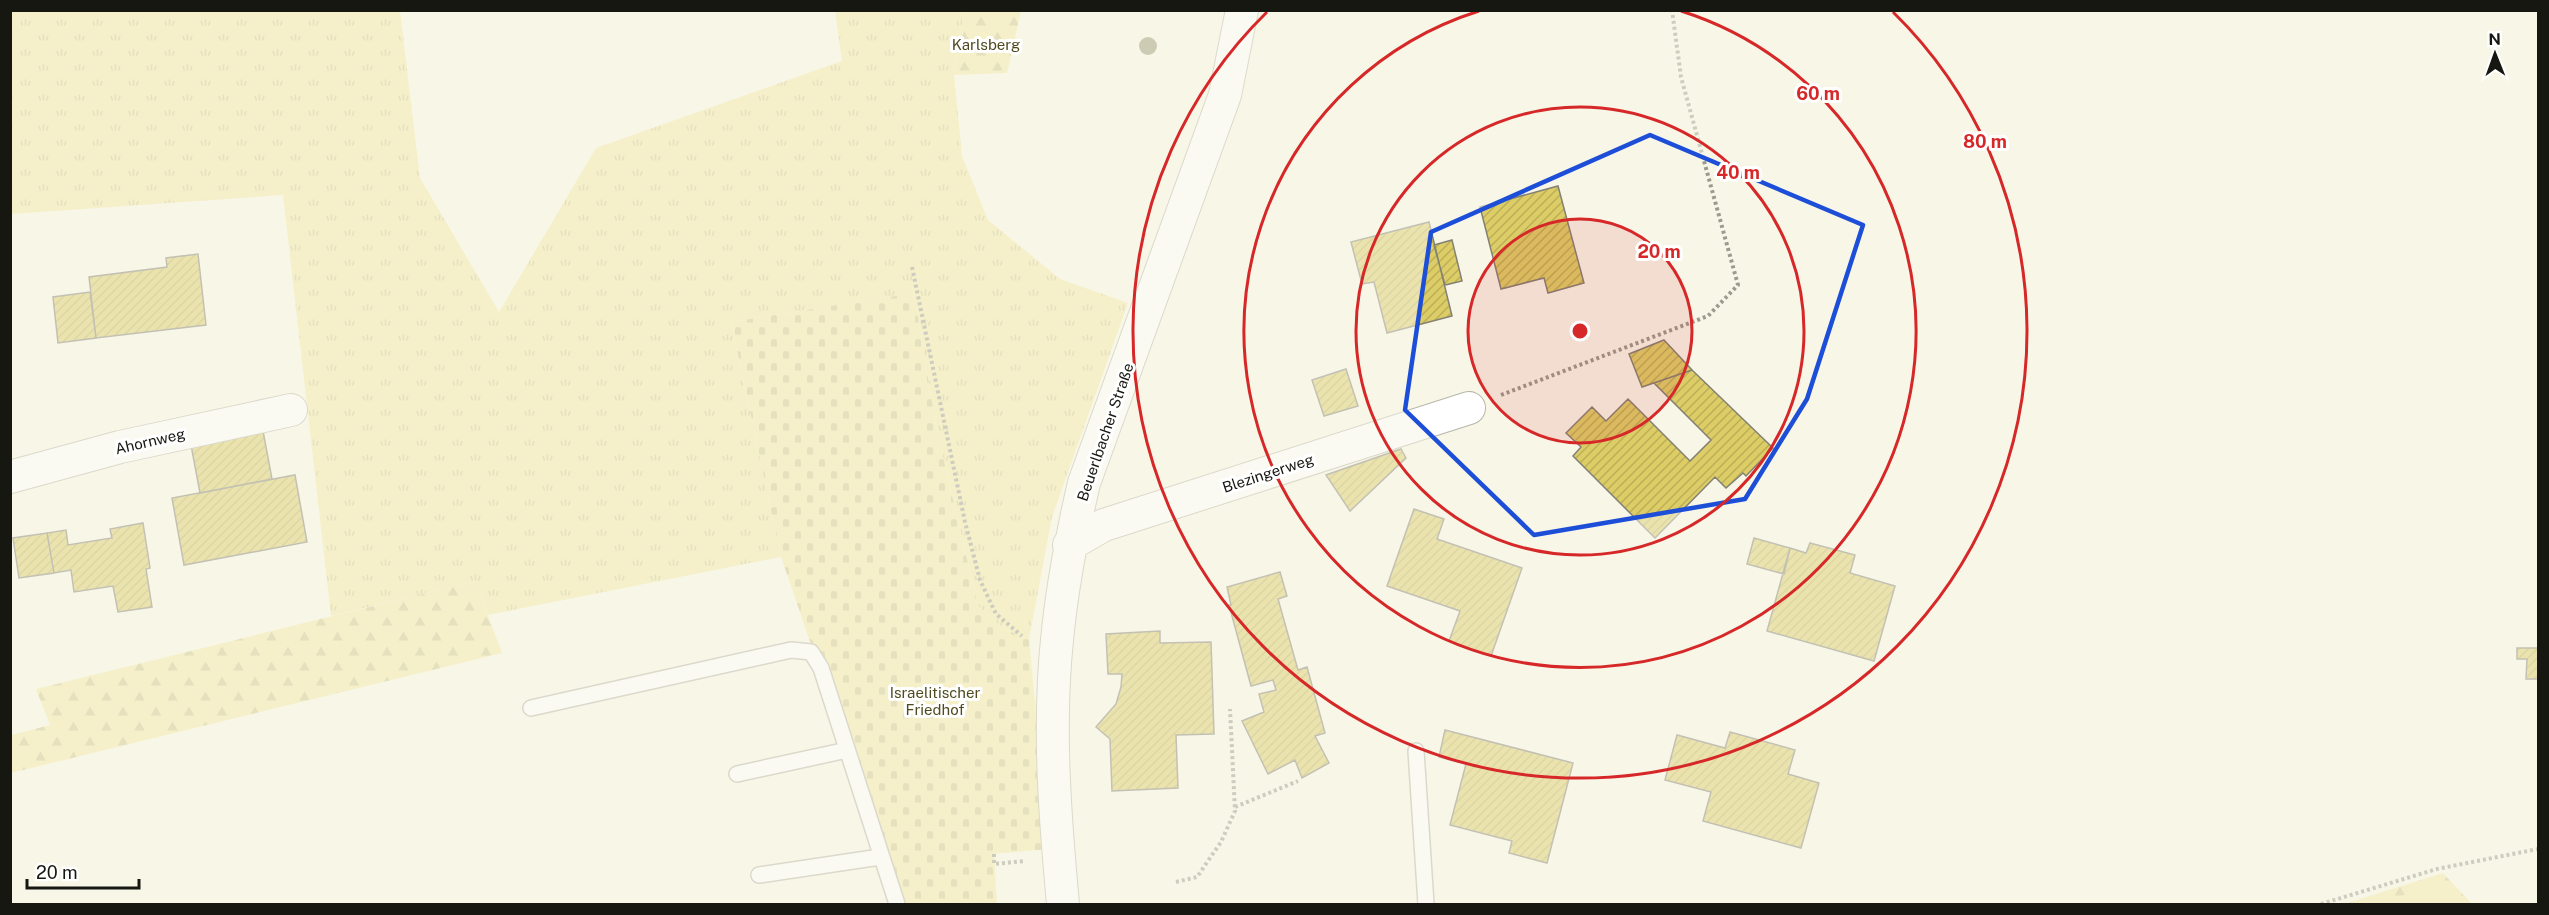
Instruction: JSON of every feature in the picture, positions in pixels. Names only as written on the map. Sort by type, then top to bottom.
[{"type":"street","name":"Beuerlbacher Straße","points":[[1063,904],[1054,742],[1056,641],[1069,545],[1084,483],[1225,95],[1242,10]]},
{"type":"street","name":"Blezingerweg","points":[[1069,545],[1104,525],[1469,408]]},
{"type":"street","name":"Ahornweg","points":[[10,477],[120,447],[291,410]]},
{"type":"lane","points":[[531,708],[790,650],[811,652],[821,668],[897,904]]},
{"type":"lane","points":[[737,774],[847,750]]},
{"type":"lane","points":[[1416,751],[1426,904]]},
{"type":"lane","points":[[759,875],[880,856]]},
{"type":"path","points":[[1469,408],[1708,316],[1738,285],[1681,77],[1672,10]]},
{"type":"path","points":[[912,267],[965,522],[980,580],[996,614],[1025,638],[1056,641]]},
{"type":"path","points":[[1176,882],[1197,876],[1221,843],[1235,807],[1230,709]]},
{"type":"path","points":[[1235,807],[1298,781]]},
{"type":"path","points":[[2321,904],[2437,869],[2538,849]]},
{"type":"highlighted area","points":[[1650,135],[1863,225],[1807,399],[1745,499],[1534,535],[1405,410],[1431,232]]},
{"type":"green space","points":[[11,11],[400,11],[420,178],[499,312],[596,148],[842,61],[835,11],[964,11],[954,75],[962,156],[988,220],[1060,279],[1128,303],[1052,517],[1029,639],[1004,629],[978,606],[937,431],[914,293],[731,322],[781,557],[488,615],[475,581],[331,616],[283,195],[11,214]]},
{"type":"green space","name":"Karlsberg","points":[[964,11],[1021,11],[1007,73],[954,75]]},
{"type":"green space","name":"Israelitischer Friedhof","points":[[914,293],[937,431],[978,606],[1004,629],[1029,639],[1049,849],[994,854],[997,904],[900,904],[781,557],[731,322]]},
{"type":"green space","points":[[475,581],[502,653],[11,773],[11,735],[50,725],[36,689]]},
{"type":"green space","points":[[2443,873],[2472,904],[2344,904]]},
{"type":"green space","points":[[2446,883],[2452,904],[2373,904]]},
{"type":"building","points":[[1558,186],[1584,283],[1548,293],[1544,278],[1501,289],[1480,207]]},
{"type":"building","points":[[1429,222],[1452,316],[1387,333],[1374,282],[1362,284],[1351,242]]},
{"type":"building","points":[[1452,240],[1462,281],[1445,285],[1434,245]]},
{"type":"building","points":[[198,254],[206,325],[96,338],[89,277],[167,267],[166,258]]},
{"type":"building","points":[[90,292],[96,338],[58,343],[53,297]]},
{"type":"building","points":[[1664,340],[1692,370],[1642,387],[1629,354]]},
{"type":"building","points":[[1346,369],[1358,406],[1324,416],[1312,380]]},
{"type":"building","points":[[1692,370],[1773,448],[1746,476],[1743,473],[1726,488],[1715,477],[1655,538],[1573,456],[1581,447],[1566,433],[1592,407],[1606,421],[1628,399],[1690,461],[1711,440],[1654,383]]},
{"type":"building","points":[[263,431],[272,479],[200,493],[191,445]]},
{"type":"building","points":[[1401,449],[1406,458],[1350,511],[1326,475]]},
{"type":"building","points":[[295,475],[307,542],[184,565],[172,498]]},
{"type":"building","points":[[1414,509],[1444,519],[1437,539],[1522,568],[1491,656],[1449,641],[1460,611],[1387,586]]},
{"type":"building","points":[[143,523],[150,568],[146,569],[152,607],[118,612],[113,586],[74,592],[71,570],[54,573],[47,533],[66,530],[68,545],[112,538],[110,529]]},
{"type":"building","points":[[47,533],[54,573],[19,578],[13,538]]},
{"type":"building","points":[[1754,538],[1790,548],[1784,574],[1747,564]]},
{"type":"building","points":[[1810,543],[1855,555],[1850,573],[1895,586],[1874,661],[1767,631],[1790,548],[1806,553]]},
{"type":"building","points":[[1280,572],[1287,596],[1278,599],[1298,670],[1307,667],[1325,733],[1315,736],[1329,763],[1302,778],[1295,760],[1268,774],[1242,721],[1264,712],[1259,694],[1276,690],[1273,680],[1251,686],[1229,605],[1231,605],[1227,587]]},
{"type":"building","points":[[1160,631],[1160,643],[1211,642],[1214,734],[1176,735],[1178,788],[1112,791],[1110,739],[1096,727],[1116,704],[1122,674],[1108,674],[1106,634]]},
{"type":"building","points":[[2517,648],[2538,648],[2538,679],[2526,679],[2527,659],[2517,659]]},
{"type":"building","points":[[1445,730],[1573,763],[1547,863],[1509,853],[1512,841],[1450,825],[1466,764],[1439,757]]},
{"type":"building","points":[[1730,732],[1795,750],[1788,774],[1819,783],[1801,848],[1703,821],[1711,792],[1665,780],[1677,735],[1725,748]]}]
